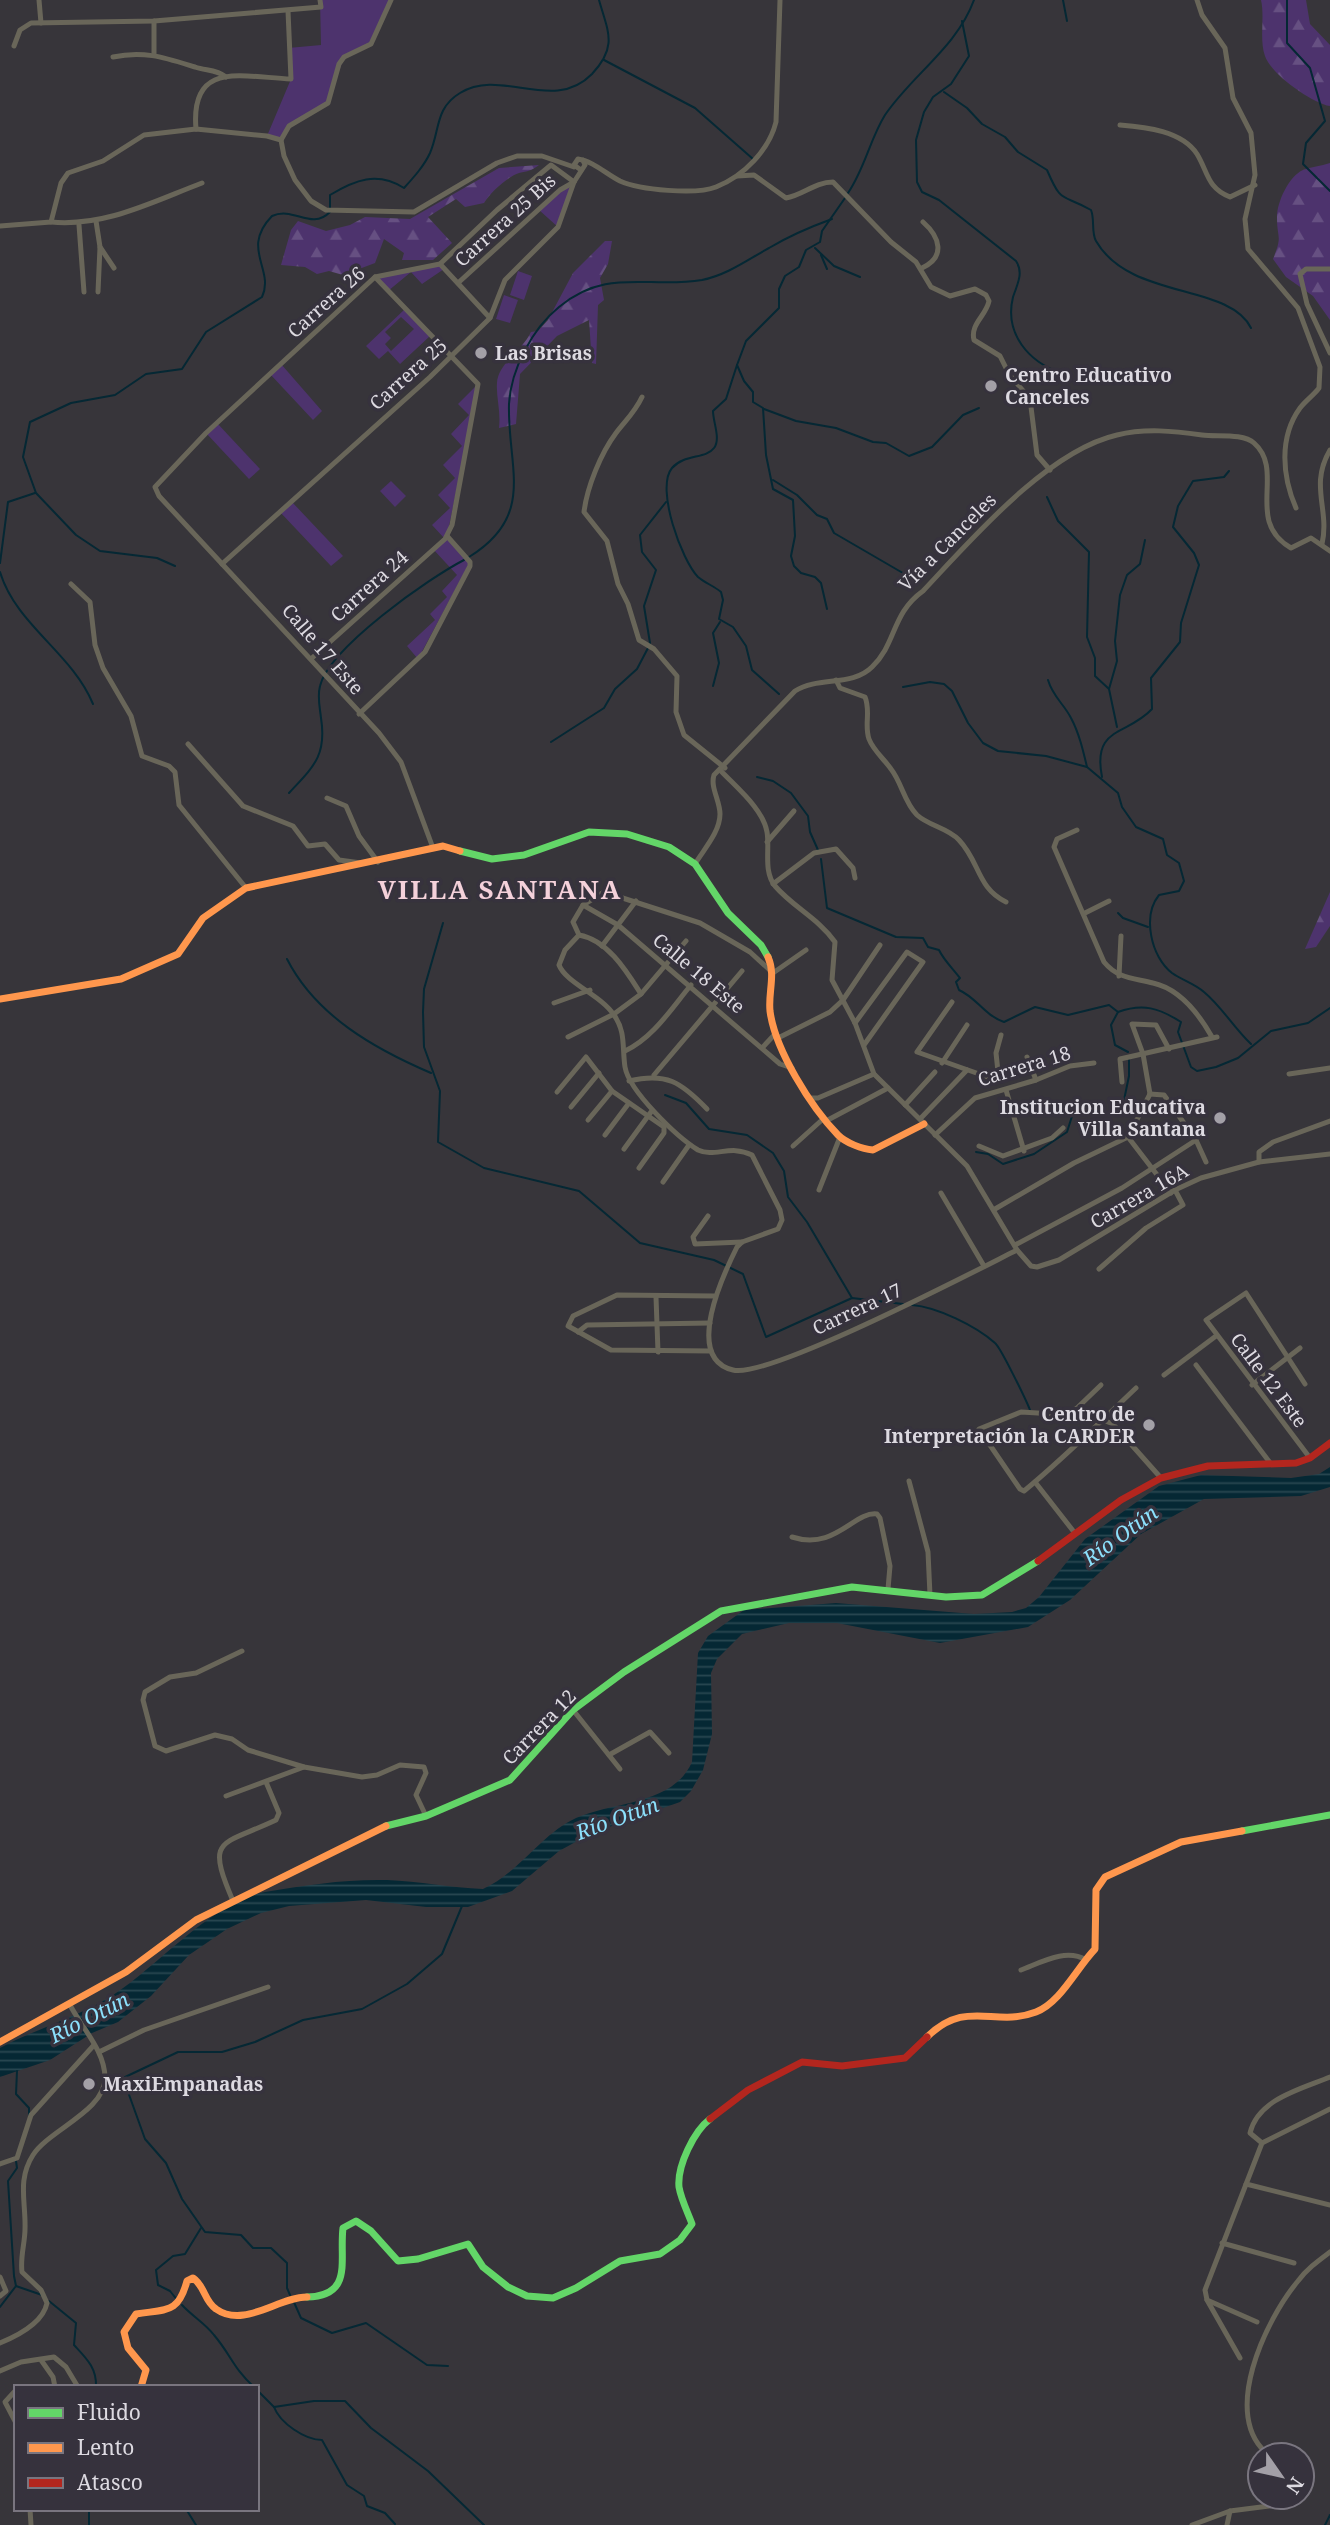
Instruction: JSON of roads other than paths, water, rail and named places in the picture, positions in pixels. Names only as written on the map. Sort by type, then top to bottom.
[{"type":"street","points":[[39,0],[41,23]]},
{"type":"street","points":[[14,46],[23,26],[41,23],[153,21],[288,11],[321,7],[320,0]]},
{"type":"street","points":[[391,0],[371,44],[344,57],[339,64],[328,103],[289,126],[281,140],[289,169],[311,201],[326,210],[414,212],[507,159],[542,156],[578,169],[594,166]]},
{"type":"street","points":[[559,160],[581,159],[621,181],[659,190],[714,188],[737,176],[763,151],[772,137],[775,122],[780,0]]},
{"type":"street","points":[[1197,0],[1202,15],[1225,47],[1233,98],[1251,133],[1255,185],[1245,219],[1248,249],[1298,308],[1314,346],[1321,380],[1316,393],[1299,409],[1285,440],[1285,469],[1296,508]]},
{"type":"street","points":[[196,129],[198,94],[211,81],[226,77],[291,79],[288,11]]},
{"type":"street","points":[[153,21],[154,53]]},
{"type":"street","points":[[113,57],[154,53],[204,70],[217,71],[226,77]]},
{"type":"street","points":[[1120,125],[1171,135],[1187,142],[1197,155],[1210,184],[1219,193],[1230,197],[1255,185]]},
{"type":"street","points":[[51,222],[61,183],[68,173],[103,161],[144,135],[196,129],[267,135],[281,140]]},
{"type":"street","points":[[578,169],[581,159]]},
{"type":"street","name":"Carrera 25","points":[[222,564],[490,318],[505,280],[558,227],[578,169],[586,165],[581,159]]},
{"type":"street","points":[[490,318],[440,264],[546,167],[554,165],[575,181]]},
{"type":"street","points":[[737,176],[754,175],[786,198],[798,196],[814,185],[833,182],[891,242],[922,268],[931,288],[950,296],[975,289],[986,295],[989,301],[988,309],[975,327],[974,340],[1000,356],[1009,374],[1030,399],[1037,455],[1050,470]]},
{"type":"street","name":"Carrera 25 Bis","points":[[458,283],[560,190],[575,181]]},
{"type":"street","points":[[0,226],[51,222],[79,225],[111,218],[202,183]]},
{"type":"street","points":[[96,221],[100,247],[97,292]]},
{"type":"street","points":[[922,268],[933,263],[939,246],[932,230],[923,222]]},
{"type":"street","points":[[79,225],[84,292]]},
{"type":"street","points":[[100,247],[114,268]]},
{"type":"street","name":"Carrera 26","points":[[155,492],[161,478],[206,433],[375,277],[440,264]]},
{"type":"street","points":[[1330,269],[1306,269],[1300,274],[1307,304],[1330,354]]},
{"type":"street","points":[[359,714],[425,652],[470,564],[447,536],[452,525],[478,384],[375,277]]},
{"type":"street","points":[[1298,308],[1307,304]]},
{"type":"street","points":[[642,397],[636,411],[617,433],[604,456],[584,512],[607,541],[618,584],[628,604],[639,639],[654,649],[677,676],[676,712],[684,735],[723,769],[761,817],[767,831],[766,854],[773,884],[826,930],[835,942],[832,980],[855,1023],[874,1074],[967,1166],[1016,1247]]},
{"type":"street","name":"Vía a Canceles","points":[[723,769],[795,691],[812,682],[852,679],[871,669],[883,654],[900,613],[909,601],[923,591],[993,515],[1050,470],[1086,448],[1116,435],[1141,431],[1177,431],[1241,438],[1254,442],[1262,454],[1266,468],[1269,528],[1277,540],[1291,548],[1311,538],[1322,544]]},
{"type":"street","points":[[1330,450],[1319,477],[1327,528],[1322,544],[1330,551]]},
{"type":"street","name":"Calle 17 Este","points":[[155,492],[312,658],[328,682],[401,762],[433,848]]},
{"type":"street","name":"Carrera 24","points":[[312,658],[447,536]]},
{"type":"street","points":[[71,584],[90,602],[95,645],[103,668],[131,716],[142,756],[169,766],[175,772],[179,805],[246,888]]},
{"type":"street","points":[[836,680],[840,688],[865,697],[868,704],[866,727],[869,741],[893,771],[908,805],[919,817],[956,837],[968,851],[990,895],[1006,902]]},
{"type":"street","points":[[188,744],[243,806],[293,826],[308,846],[325,844],[339,860],[366,864]]},
{"type":"street","points":[[695,864],[718,827],[718,802],[712,781],[723,769]]},
{"type":"street","points":[[327,798],[346,806],[359,836],[378,862]]},
{"type":"street","points":[[767,842],[794,811]]},
{"type":"street","points":[[1077,830],[1057,839],[1054,847],[1085,913],[1104,962],[1119,976],[1166,987],[1191,1008],[1215,1037],[1121,1059],[1122,1082]]},
{"type":"street","points":[[0,999],[121,979],[178,954],[203,918],[246,888],[378,862],[433,848],[454,847],[492,859],[524,855],[571,837],[606,831],[669,847],[695,864],[728,913],[761,945],[770,960],[773,972],[770,1009],[777,1036],[810,1098],[839,1137],[864,1149],[873,1150],[922,1122],[967,1070]]},
{"type":"street","points":[[773,884],[814,853],[836,849],[853,868],[855,878]]},
{"type":"street","points":[[641,994],[623,967],[602,946],[579,935],[574,917],[583,905],[604,892],[700,923],[750,952],[773,972]]},
{"type":"street","points":[[602,946],[636,901]]},
{"type":"street","points":[[1085,913],[1109,901]]},
{"type":"street","name":"Calle 18 Este","points":[[583,905],[618,925],[715,1005],[780,1064],[793,1068]]},
{"type":"street","points":[[579,935],[565,950],[559,965],[568,976],[590,990],[614,1014],[623,1031],[629,1081],[665,1129],[639,1168]]},
{"type":"street","points":[[1119,976],[1121,936]]},
{"type":"street","points":[[568,1037],[614,1014],[641,994],[686,941]]},
{"type":"street","points":[[762,1048],[777,1036],[830,1012],[844,1000],[880,945]]},
{"type":"street","points":[[773,972],[806,950]]},
{"type":"street","points":[[855,1023],[907,952],[923,964],[864,1045]]},
{"type":"street","points":[[629,1081],[654,1075],[742,971]]},
{"type":"street","points":[[625,1051],[639,1044],[651,1033],[691,985]]},
{"type":"street","points":[[554,1003],[590,990]]},
{"type":"street","points":[[952,1002],[916,1051],[942,1063],[999,1081],[996,1053],[1001,1035]]},
{"type":"street","points":[[995,1209],[1074,1163],[1128,1137],[1150,1094],[1143,1054],[1132,1024],[1156,1025],[1169,1049]]},
{"type":"street","points":[[942,1063],[967,1025]]},
{"type":"street","points":[[1027,1057],[1036,1080]]},
{"type":"street","points":[[557,1092],[587,1058],[612,1091],[629,1103],[651,1112],[689,1145],[704,1153],[724,1149],[743,1151],[757,1160],[782,1220],[778,1229],[742,1242],[695,1244],[693,1237],[708,1216]]},
{"type":"street","name":"Carrera 18","points":[[935,1135],[971,1100],[1036,1080],[1070,1066],[1094,1063]]},
{"type":"street","points":[[1289,1074],[1330,1068]]},
{"type":"street","points":[[905,1105],[935,1072]]},
{"type":"street","points":[[571,1107],[599,1073]]},
{"type":"street","points":[[810,1098],[818,1098],[874,1074]]},
{"type":"street","points":[[654,1075],[684,1088],[707,1110]]},
{"type":"street","points":[[793,1146],[824,1120],[888,1088]]},
{"type":"street","points":[[1006,1090],[1024,1151]]},
{"type":"street","points":[[588,1120],[612,1091]]},
{"type":"street","points":[[1150,1094],[1164,1095],[1196,1140],[1206,1162]]},
{"type":"street","points":[[605,1135],[629,1103]]},
{"type":"street","points":[[624,1149],[651,1112]]},
{"type":"street","points":[[1259,1161],[1259,1152],[1273,1142],[1330,1121]]},
{"type":"street","points":[[979,1146],[997,1156],[1024,1151],[1052,1138],[1063,1128]]},
{"type":"street","points":[[818,1189],[839,1137]]},
{"type":"street","points":[[1099,1269],[1146,1228],[1177,1210],[1183,1202],[1128,1137]]},
{"type":"street","name":"Carrera 17","points":[[711,1352],[725,1368],[736,1371],[779,1362],[984,1266],[1153,1168],[1196,1140]]},
{"type":"street","points":[[663,1182],[689,1145]]},
{"type":"street","name":"Carrera 16A","points":[[1016,1247],[1026,1262],[1037,1267],[1059,1260],[1201,1178],[1259,1161],[1330,1154]]},
{"type":"street","points":[[941,1193],[984,1266]]},
{"type":"street","points":[[714,1296],[617,1295],[584,1309],[569,1321],[570,1328],[611,1350],[711,1352],[710,1323],[714,1296],[742,1242]]},
{"type":"street","name":"Calle 12 Este","points":[[1287,1358],[1246,1293],[1206,1320],[1252,1385],[1310,1458]]},
{"type":"street","points":[[656,1297],[658,1352]]},
{"type":"street","points":[[578,1332],[587,1325],[710,1323]]},
{"type":"street","points":[[1164,1375],[1216,1336]]},
{"type":"street","points":[[1252,1385],[1300,1348]]},
{"type":"street","points":[[1287,1358],[1305,1384]]},
{"type":"street","points":[[1196,1366],[1271,1464]]},
{"type":"street","points":[[1101,1385],[1076,1409],[1054,1415],[1021,1412],[979,1430],[1022,1491],[1105,1420],[1136,1388]]},
{"type":"street","points":[[1076,1409],[1105,1420],[1124,1434],[1161,1478]]},
{"type":"street","points":[[1310,1458],[1330,1443]]},
{"type":"street","name":"Carrera 12","points":[[0,2042],[126,1972],[196,1920],[378,1828],[426,1816],[510,1780],[573,1710],[624,1672],[721,1611],[829,1588],[866,1586],[971,1598],[982,1595],[1046,1554],[1121,1500],[1161,1478],[1208,1466],[1296,1463],[1310,1458]]},
{"type":"street","points":[[909,1481],[928,1552],[930,1595]]},
{"type":"street","points":[[1035,1482],[1074,1532]]},
{"type":"street","points":[[792,1536],[805,1541],[826,1538],[847,1529],[866,1515],[877,1514],[890,1566],[888,1588]]},
{"type":"street","points":[[242,1651],[196,1673],[170,1677],[145,1692],[143,1700],[155,1746],[166,1751],[215,1735],[232,1739],[248,1750],[304,1767],[362,1777],[376,1775],[400,1765],[424,1767],[426,1773],[416,1795],[426,1816]]},
{"type":"street","points":[[573,1710],[620,1769]]},
{"type":"street","points":[[609,1755],[653,1733],[669,1753]]},
{"type":"street","points":[[226,1796],[304,1767]]},
{"type":"street","points":[[233,1901],[218,1866],[218,1856],[229,1840],[276,1820],[279,1813],[266,1782]]},
{"type":"street","points":[[142,2385],[146,2370],[128,2348],[126,2326],[136,2315],[176,2307],[182,2300],[185,2284],[193,2278],[201,2283],[206,2300],[214,2309],[228,2315],[251,2314],[292,2297],[321,2296],[336,2287],[343,2270],[344,2228],[356,2221],[371,2231],[398,2261],[433,2257],[459,2244],[467,2244],[492,2276],[527,2296],[545,2299],[565,2294],[586,2284],[620,2261],[656,2256],[689,2232],[692,2224],[679,2186],[689,2145],[699,2126],[748,2090],[802,2062],[842,2066],[905,2058],[939,2025],[954,2018],[975,2014],[1013,2017],[1037,2012],[1056,2000],[1076,1969],[1095,1949],[1096,1890],[1105,1877],[1181,1842],[1330,1815]]},
{"type":"street","points":[[1021,1970],[1060,1955],[1077,1954],[1086,1960]]},
{"type":"street","points":[[99,2052],[144,2029],[268,1987]]},
{"type":"street","points":[[0,2343],[19,2334],[45,2312],[46,2301],[41,2290],[22,2272],[25,2230],[22,2186],[28,2165],[43,2143],[66,2127],[101,2093],[105,2073],[99,2052],[70,2005]]},
{"type":"street","points":[[0,2164],[14,2159],[31,2115],[94,2045]]},
{"type":"street","points":[[1262,2143],[1250,2133],[1258,2115],[1273,2102],[1330,2077]]},
{"type":"street","points":[[1240,2358],[1205,2290],[1262,2143],[1330,2109]]},
{"type":"street","points":[[1246,2184],[1330,2205]]},
{"type":"street","points":[[1223,2243],[1294,2263]]},
{"type":"street","points":[[1255,2441],[1246,2412],[1252,2368],[1285,2298],[1308,2269],[1330,2252]]},
{"type":"street","points":[[0,2277],[5,2291],[0,2296]]},
{"type":"street","points":[[1208,2300],[1257,2322]]},
{"type":"street","points":[[0,2371],[21,2362],[54,2357],[61,2361],[77,2385]]},
{"type":"street","points":[[41,2360],[53,2377],[55,2385]]},
{"type":"street","points":[[14,2392],[5,2405],[14,2420]]},
{"type":"street","points":[[1192,2525],[1230,2511],[1246,2509]]},
{"type":"street","points":[[1227,2525],[1230,2511]]},
{"type":"water","name":"Río Otún","points":[[1330,1467],[1330,1487],[1301,1496],[1204,1499],[1141,1534],[1070,1600],[1028,1627],[940,1643],[837,1623],[789,1623],[742,1634],[717,1659],[711,1673],[712,1734],[703,1770],[691,1791],[680,1802],[592,1833],[559,1851],[512,1891],[468,1907],[426,1907],[366,1900],[289,1906],[261,1913],[227,1929],[189,1955],[151,1996],[118,2022],[92,2033],[50,2060],[0,2077],[0,2048],[88,2009],[116,1993],[187,1935],[226,1908],[246,1898],[295,1887],[356,1880],[387,1880],[483,1889],[508,1873],[563,1825],[591,1812],[642,1800],[671,1786],[683,1776],[692,1762],[698,1653],[708,1636],[744,1610],[836,1603],[974,1614],[1012,1612],[1026,1608],[1039,1597],[1085,1539],[1159,1486],[1201,1475],[1291,1478],[1319,1474]]},
{"type":"waterway","points":[[175,566],[157,558],[100,551],[76,535],[36,493],[23,457],[30,422],[71,403],[115,395],[146,374],[182,369],[206,332],[262,297],[265,277],[258,249],[259,239],[272,216],[288,214],[309,219],[323,217],[330,212],[330,195],[348,185],[366,180],[385,180],[404,188],[428,158],[446,105],[460,93],[476,86],[492,85],[544,91],[561,90],[577,85],[592,74],[605,55],[609,38],[599,0]]},
{"type":"waterway","points":[[848,193],[885,115],[957,32],[974,0]]},
{"type":"waterway","points":[[1063,0],[1067,21]]},
{"type":"waterway","points":[[1287,0],[1287,43],[1310,68],[1325,121],[1306,143],[1303,164],[1330,191]]},
{"type":"waterway","points":[[962,21],[969,56],[951,84],[933,97],[924,112],[916,140],[917,182],[922,192],[939,200],[1016,261],[1020,274],[1011,310],[1016,334],[1029,354],[1061,373]]},
{"type":"waterway","points":[[604,60],[695,108],[753,159]]},
{"type":"waterway","points":[[944,92],[967,108],[982,124],[1005,137],[1018,152],[1047,170],[1063,197],[1091,210],[1096,241],[1112,260],[1131,273],[1154,283],[1222,304],[1239,314],[1251,328]]},
{"type":"waterway","points":[[827,609],[821,583],[815,577],[801,573],[794,566],[791,556],[795,536],[793,500],[773,489],[766,455],[763,408],[753,402],[753,392],[744,381],[737,365],[746,341],[779,308],[779,289],[785,276],[799,267],[806,250],[820,242],[822,231],[845,198]]},
{"type":"waterway","points":[[469,557],[490,541],[504,524],[511,507],[514,488],[509,427],[511,391],[525,351],[549,316],[577,295],[594,287],[628,282],[682,282],[720,275],[792,236],[832,219]]},
{"type":"waterway","points":[[815,248],[834,266],[860,277]]},
{"type":"waterway","points":[[821,255],[827,269]]},
{"type":"waterway","points":[[737,365],[726,399],[713,411],[716,444],[706,454],[682,461],[672,468],[668,478],[669,507],[678,541],[692,569],[698,577],[721,592],[723,600],[719,619],[733,627],[746,646],[752,670],[779,694]]},
{"type":"waterway","points":[[764,409],[796,421],[836,428],[873,442],[886,443],[909,456],[932,447],[963,415],[979,408]]},
{"type":"waterway","points":[[1102,777],[1100,761],[1107,740],[1152,709],[1151,678],[1180,642],[1181,623],[1199,565],[1194,553],[1173,527],[1178,506],[1193,481],[1224,477],[1229,471]]},
{"type":"waterway","points":[[773,480],[797,495],[817,515],[827,519],[834,533],[908,576]]},
{"type":"waterway","points":[[0,563],[8,502],[35,493]]},
{"type":"waterway","points":[[1047,497],[1058,521],[1089,552],[1087,637],[1095,658],[1095,676],[1109,689]]},
{"type":"waterway","points":[[650,643],[644,606],[656,570],[642,552],[640,535],[666,502]]},
{"type":"waterway","points":[[1117,727],[1109,689],[1117,661],[1115,641],[1120,595],[1127,575],[1140,564],[1145,540]]},
{"type":"waterway","points":[[289,793],[311,768],[320,752],[322,731],[319,694],[327,670],[360,634],[382,616],[428,582],[464,560]]},
{"type":"waterway","points":[[0,572],[18,608],[72,669],[93,704]]},
{"type":"waterway","points":[[713,686],[719,663],[713,633],[720,622]]},
{"type":"waterway","points":[[551,742],[604,708],[615,689],[637,669],[648,648]]},
{"type":"waterway","points":[[1048,680],[1074,724],[1087,767]]},
{"type":"waterway","points":[[903,687],[930,682],[944,684],[952,691],[968,723],[983,743],[998,751],[1046,756],[1087,767],[1118,793],[1122,807],[1136,827],[1163,839],[1167,855],[1179,863],[1184,881],[1179,891],[1159,895],[1154,904],[1150,925],[1154,947],[1165,966],[1204,992],[1251,1044]]},
{"type":"waterway","points":[[757,777],[773,781],[791,793],[808,816],[810,832],[818,850]]},
{"type":"waterway","points":[[821,859],[827,908],[896,937],[923,938],[928,947],[939,950],[960,978],[956,982],[959,990],[997,1019],[1004,1022],[1035,1007],[1068,1015],[1109,1005],[1118,1012]]},
{"type":"waterway","points":[[1118,913],[1123,918],[1148,927]]},
{"type":"waterway","points":[[443,923],[424,989],[423,1012],[424,1047],[440,1091],[438,1142],[484,1168],[579,1191],[640,1243],[714,1260],[743,1274],[766,1337],[852,1298],[903,1304]]},
{"type":"waterway","points":[[287,959],[299,979],[331,1014],[368,1041],[431,1073]]},
{"type":"waterway","points":[[1128,1052],[1115,1045],[1111,1025],[1118,1012],[1127,1009],[1151,1008],[1181,1022],[1178,1032],[1191,1067],[1197,1071],[1238,1058],[1271,1031],[1308,1023],[1330,1008]]},
{"type":"waterway","points":[[976,1152],[988,1154],[1003,1164],[1034,1154],[1067,1132],[1073,1113],[1081,1107],[1091,1108],[1105,1116],[1124,1100],[1129,1060]]},
{"type":"waterway","points":[[665,1095],[686,1103],[709,1129],[747,1135],[773,1153],[784,1171],[788,1197],[807,1222],[852,1298]]},
{"type":"waterway","points":[[912,1305],[933,1309],[956,1318],[995,1343],[1030,1410]]},
{"type":"waterway","points":[[290,2295],[287,2288],[287,2263],[271,2248],[253,2248],[241,2235],[205,2232],[182,2199],[166,2163],[145,2139],[123,2078],[178,2052],[222,2052],[255,2042],[303,2020],[362,2009],[407,1984],[442,1954],[462,1906]]},
{"type":"waterway","points":[[17,2071],[16,2094],[29,2108],[29,2116]]},
{"type":"waterway","points":[[16,2161],[17,2168],[8,2181],[14,2276],[16,2286],[42,2295]]},
{"type":"waterway","points":[[178,2301],[170,2291],[158,2285],[156,2270],[173,2256],[185,2254],[201,2228]]},
{"type":"waterway","points":[[0,2307],[16,2286]]},
{"type":"waterway","points":[[293,2300],[301,2318],[332,2333],[366,2323],[427,2365],[448,2366]]},
{"type":"waterway","points":[[49,2301],[76,2323],[74,2345],[93,2369],[96,2385]]},
{"type":"waterway","points":[[182,2305],[220,2342],[241,2374],[252,2385]]},
{"type":"waterway","points":[[259,2392],[274,2407],[314,2401],[345,2401],[371,2428],[428,2471],[484,2525]]},
{"type":"waterway","points":[[274,2407],[294,2430],[322,2440],[347,2485],[364,2496],[367,2506],[385,2513],[395,2524]]},
{"type":"waterway","points":[[89,2511],[89,2525]]},
{"type":"waterway","points":[[187,2511],[196,2525]]},
{"type":"waterway","points":[[1325,2525],[1330,2515]]},
{"type":"place","name":"Las Brisas","points":[[481,353]]},
{"type":"place","name":"Centro Educativo Canceles","points":[[991,386]]},
{"type":"place","name":"Institucion Educativa Villa Santana","points":[[1220,1118]]},
{"type":"place","name":"Centro de Interpretación la CARDER","points":[[1149,1425]]},
{"type":"place","name":"MaxiEmpanadas","points":[[89,2084]]},
{"type":"district","name":"VILLA SANTANA","points":[[500,889]]}]
